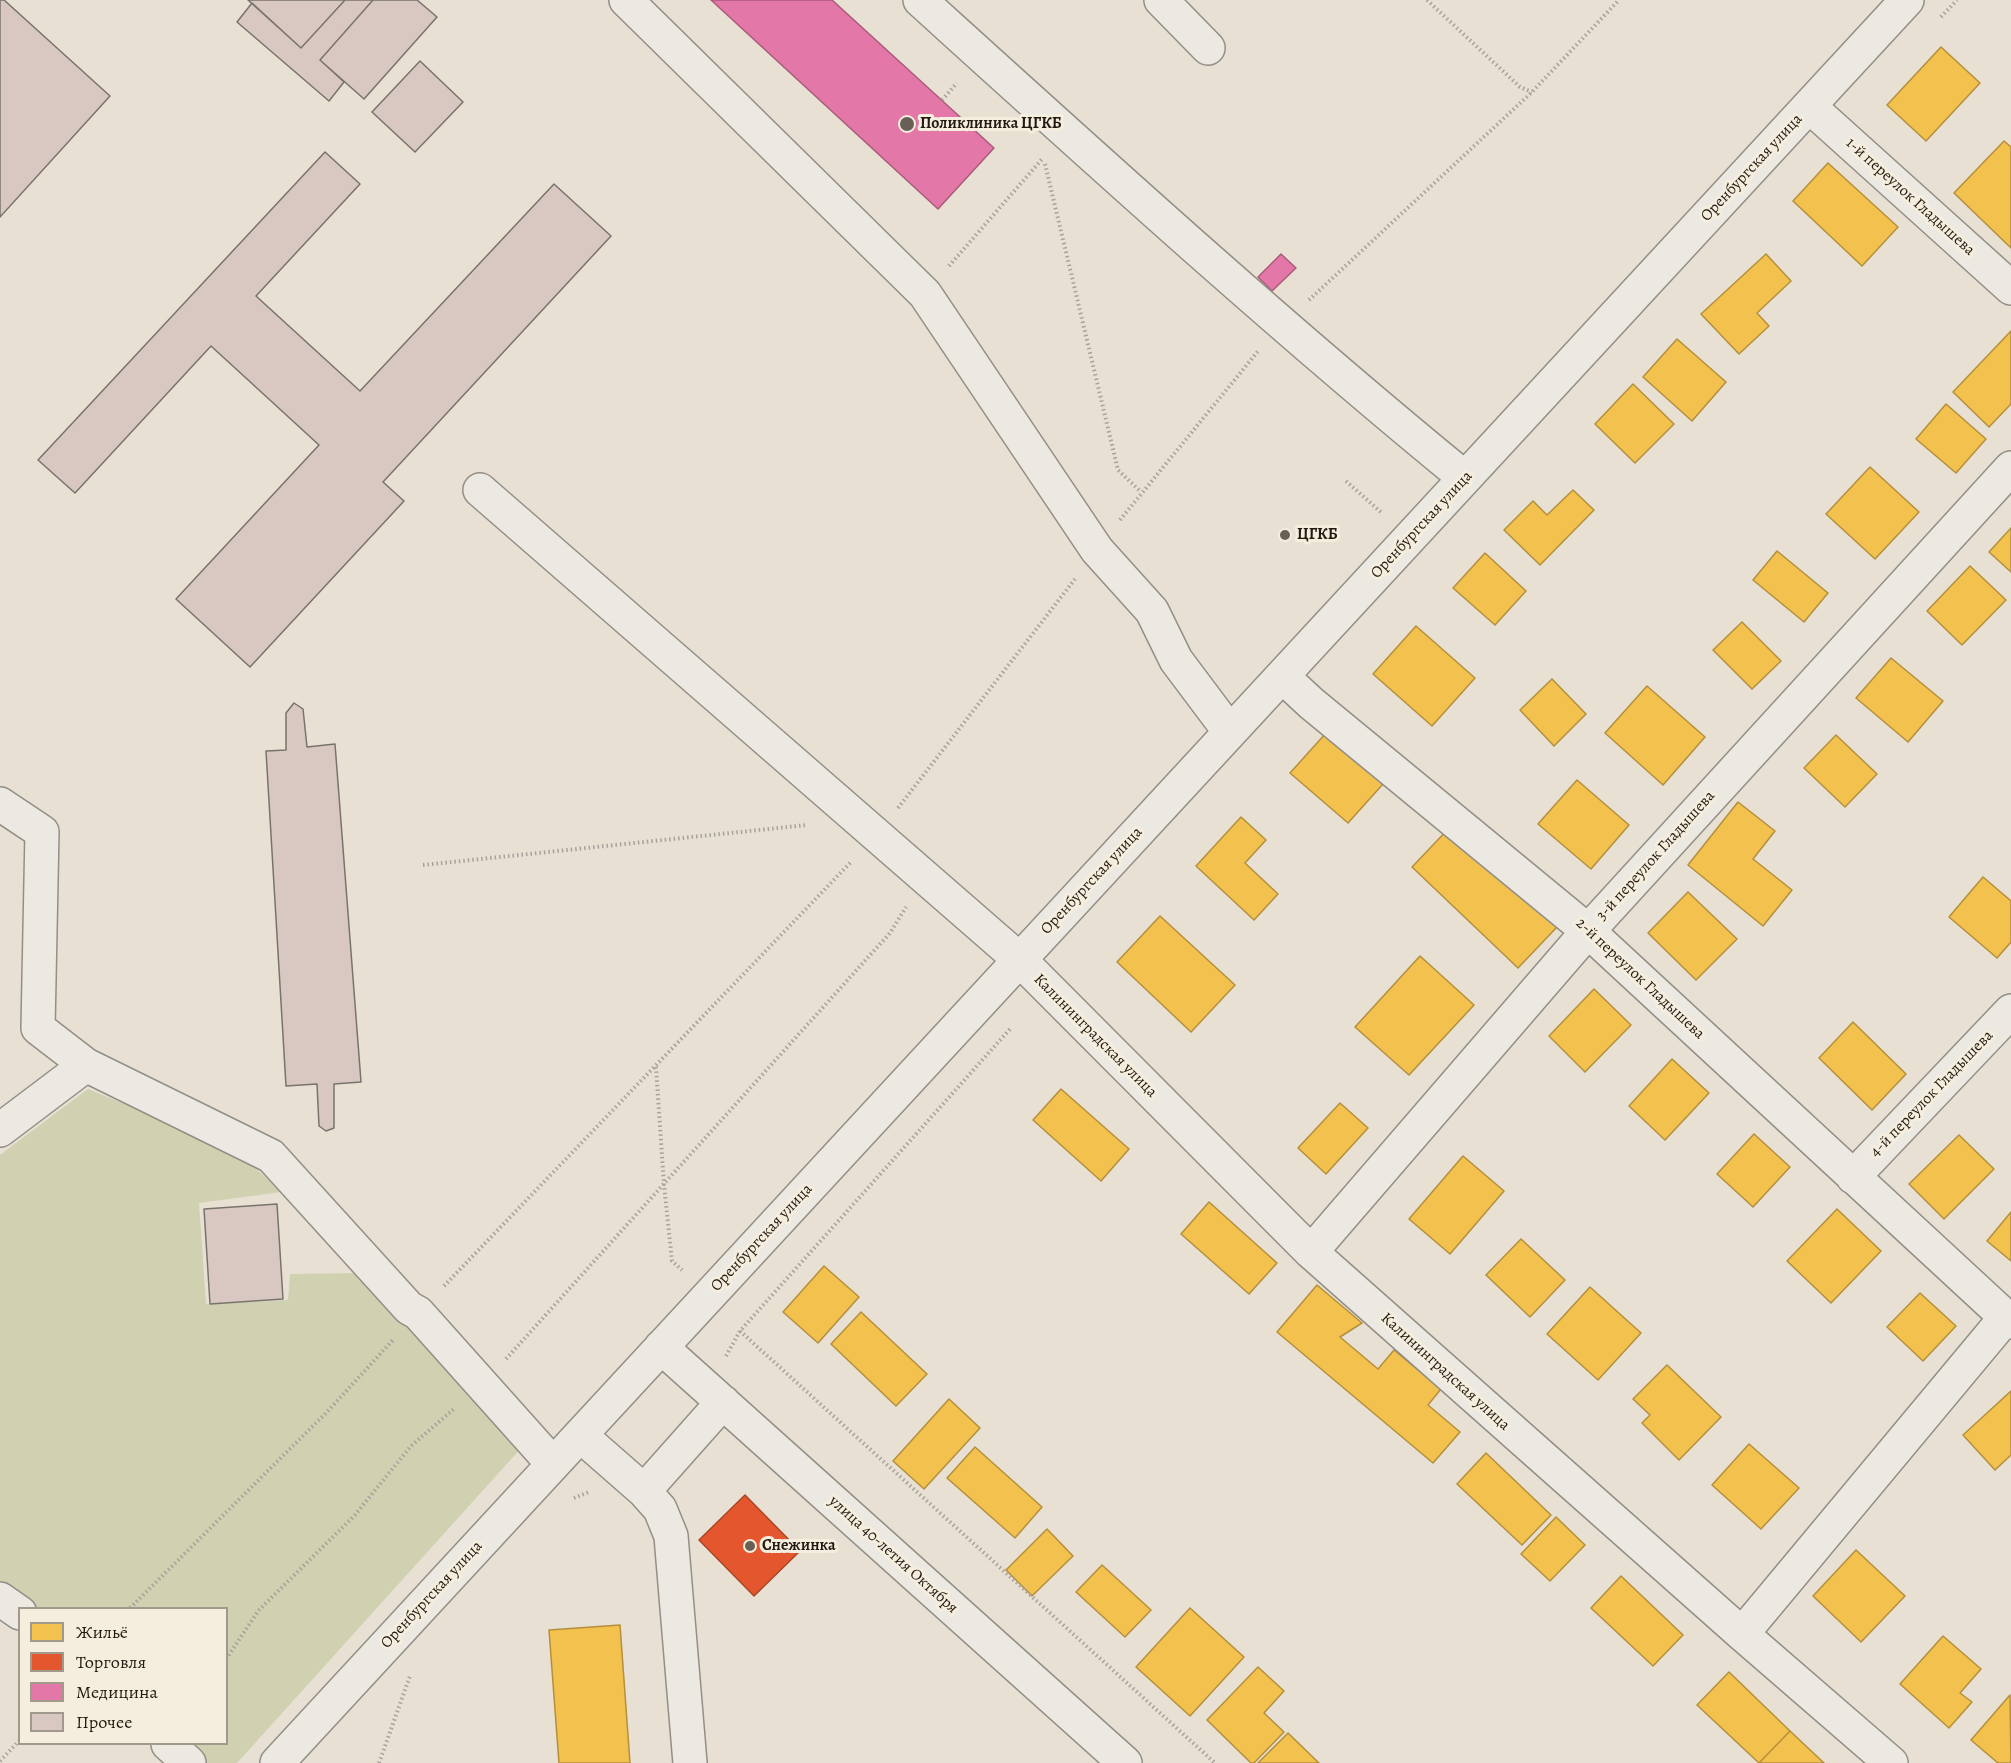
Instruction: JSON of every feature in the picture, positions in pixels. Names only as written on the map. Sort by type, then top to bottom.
[{"type":"street","points":[[626,0],[925,294],[1097,550],[1152,611],[1176,660],[1230,732]]},
{"type":"street","points":[[920,0],[1283,325],[1348,382],[1465,478]]},
{"type":"street","points":[[1161,0],[1208,48]]},
{"type":"street","name":"Оренбургская улица","points":[[277,1763],[1907,0]]},
{"type":"street","name":"1-й переулок Гладышева","points":[[1809,106],[2011,288]]},
{"type":"street","name":"3-й переулок Гладышева","points":[[1311,1252],[1588,931],[2011,468]]},
{"type":"street","name":"Калининградская улица","points":[[480,490],[1020,960],[1311,1252],[1891,1763]]},
{"type":"street","name":"2-й переулок Гладышева","points":[[1282,676],[1311,703],[1588,931],[2008,1319]]},
{"type":"street","points":[[0,804],[42,832],[38,1028],[86,1065],[271,1156],[410,1308],[418,1313],[553,1464]]},
{"type":"street","name":"4-й переулок Гладышева","points":[[1853,1177],[2011,1011]]},
{"type":"street","points":[[0,1130],[86,1065]]},
{"type":"street","points":[[1742,1634],[2008,1319]]},
{"type":"street","name":"улица 40-летия Октября","points":[[661,1347],[1125,1763]]},
{"type":"street","points":[[635,1483],[715,1395]]},
{"type":"street","points":[[580,1435],[635,1483],[660,1509],[671,1536],[690,1763]]},
{"type":"street","points":[[0,1599],[18,1612]]},
{"type":"street","points":[[170,1745],[189,1763]]},
{"type":"path","points":[[1427,0],[1520,87],[1532,93]]},
{"type":"path","points":[[131,1607],[327,1412],[418,1313],[656,1066],[868,828],[1262,346],[1532,93],[1619,0]]},
{"type":"path","points":[[1941,17],[1957,0]]},
{"type":"path","points":[[925,294],[1044,157],[1118,470],[1142,492]]},
{"type":"path","points":[[423,865],[868,828]]},
{"type":"path","points":[[228,1656],[259,1610],[355,1515],[411,1446],[482,1385],[890,933],[925,877]]},
{"type":"path","points":[[715,1395],[740,1331],[1047,987]]},
{"type":"path","points":[[656,1066],[672,1261],[744,1327]]},
{"type":"path","points":[[740,1331],[1215,1763]]},
{"type":"path","points":[[564,1502],[635,1483]]},
{"type":"path","points":[[379,1763],[410,1675]]},
{"type":"path","points":[[0,1761],[18,1742]]},
{"type":"green space","points":[[88,1089],[236,1150],[281,1192],[199,1203],[206,1304],[288,1300],[290,1274],[367,1273],[523,1446],[237,1763],[205,1763],[186,1745],[228,1745],[228,1607],[35,1607],[0,1583],[0,1155]]},
{"type":"building: Жильё","points":[[1941,47],[1980,83],[1926,141],[1887,105]]},
{"type":"building: Жильё","points":[[2004,141],[2011,147],[2011,248],[1954,193]]},
{"type":"building: Жильё","points":[[1828,163],[1898,227],[1862,266],[1793,201]]},
{"type":"building: Жильё","points":[[1766,254],[1791,281],[1757,313],[1769,326],[1739,354],[1701,314]]},
{"type":"building: Жильё","points":[[2011,331],[2011,404],[1989,427],[1953,392]]},
{"type":"building: Жильё","points":[[1677,339],[1726,382],[1692,421],[1643,377]]},
{"type":"building: Жильё","points":[[1633,384],[1674,424],[1635,463],[1595,424]]},
{"type":"building: Жильё","points":[[1946,404],[1986,439],[1956,473],[1916,439]]},
{"type":"building: Жильё","points":[[1870,467],[1919,512],[1875,559],[1826,514]]},
{"type":"building: Жильё","points":[[1573,490],[1594,510],[1540,565],[1504,530],[1533,501],[1547,515]]},
{"type":"building: Жильё","points":[[2011,528],[2011,572],[1989,552]]},
{"type":"building: Жильё","points":[[1777,551],[1828,593],[1804,622],[1753,580]]},
{"type":"building: Жильё","points":[[1485,553],[1526,591],[1495,625],[1453,588]]},
{"type":"building: Жильё","points":[[1970,566],[2006,600],[1962,645],[1927,611]]},
{"type":"building: Жильё","points":[[1742,622],[1781,661],[1752,689],[1713,650]]},
{"type":"building: Жильё","points":[[1416,626],[1475,678],[1432,726],[1373,674]]},
{"type":"building: Жильё","points":[[1891,658],[1943,701],[1908,742],[1856,698]]},
{"type":"building: Жильё","points":[[1552,679],[1586,714],[1554,746],[1520,710]]},
{"type":"building: Жильё","points":[[1647,686],[1705,737],[1663,785],[1605,733]]},
{"type":"building: Жильё","points":[[1326,733],[1383,784],[1348,823],[1290,773]]},
{"type":"building: Жильё","points":[[1836,735],[1877,774],[1845,807],[1804,768]]},
{"type":"building: Жильё","points":[[1577,780],[1629,825],[1591,869],[1538,824]]},
{"type":"building: Жильё","points":[[1738,802],[1775,831],[1753,859],[1792,890],[1763,926],[1688,865]]},
{"type":"building: Жильё","points":[[1241,817],[1266,840],[1245,863],[1278,894],[1254,920],[1196,866]]},
{"type":"building: Жильё","points":[[1452,825],[1558,926],[1518,968],[1412,867]]},
{"type":"building: Жильё","points":[[1983,877],[2011,901],[2011,942],[1997,958],[1949,917]]},
{"type":"building: Жильё","points":[[1688,892],[1737,939],[1696,980],[1648,933]]},
{"type":"building: Жильё","points":[[1160,916],[1235,985],[1191,1032],[1117,962]]},
{"type":"building: Жильё","points":[[1420,956],[1474,1005],[1409,1075],[1355,1027]]},
{"type":"building: Жильё","points":[[1594,989],[1631,1025],[1585,1072],[1549,1036]]},
{"type":"building: Жильё","points":[[1853,1022],[1906,1074],[1872,1110],[1819,1058]]},
{"type":"building: Жильё","points":[[1672,1059],[1709,1093],[1665,1140],[1629,1106]]},
{"type":"building: Жильё","points":[[1061,1089],[1129,1149],[1101,1181],[1033,1120]]},
{"type":"building: Жильё","points":[[1340,1103],[1368,1128],[1326,1174],[1298,1148]]},
{"type":"building: Жильё","points":[[1754,1134],[1790,1167],[1753,1207],[1717,1174]]},
{"type":"building: Жильё","points":[[1959,1135],[1994,1169],[1944,1219],[1909,1184]]},
{"type":"building: Жильё","points":[[1463,1156],[1504,1191],[1450,1254],[1409,1219]]},
{"type":"building: Жильё","points":[[1209,1202],[1277,1263],[1249,1294],[1181,1234]]},
{"type":"building: Жильё","points":[[1837,1209],[1881,1251],[1831,1303],[1787,1261]]},
{"type":"building: Жильё","points":[[2011,1212],[2011,1261],[1987,1241]]},
{"type":"building: Жильё","points":[[1521,1239],[1565,1280],[1530,1317],[1486,1275]]},
{"type":"building: Жильё","points":[[824,1266],[859,1297],[818,1343],[783,1312]]},
{"type":"building: Жильё","points":[[1317,1285],[1362,1323],[1340,1337],[1378,1369],[1394,1350],[1441,1389],[1428,1405],[1460,1432],[1433,1463],[1277,1332]]},
{"type":"building: Жильё","points":[[1590,1287],[1641,1333],[1598,1380],[1547,1334]]},
{"type":"building: Жильё","points":[[1920,1293],[1956,1326],[1923,1361],[1887,1327]]},
{"type":"building: Жильё","points":[[861,1312],[927,1374],[896,1406],[831,1344]]},
{"type":"building: Жильё","points":[[1667,1365],[1721,1417],[1679,1460],[1642,1423],[1650,1415],[1633,1399]]},
{"type":"building: Жильё","points":[[2011,1391],[2011,1455],[1995,1470],[1963,1435]]},
{"type":"building: Жильё","points":[[949,1399],[980,1428],[924,1489],[893,1461]]},
{"type":"building: Жильё","points":[[1749,1444],[1799,1488],[1761,1529],[1712,1485]]},
{"type":"building: Жильё","points":[[975,1447],[1042,1507],[1015,1538],[947,1478]]},
{"type":"building: Жильё","points":[[1486,1453],[1551,1515],[1522,1545],[1457,1484]]},
{"type":"building: Жильё","points":[[1556,1517],[1585,1545],[1550,1581],[1521,1554]]},
{"type":"building: Жильё","points":[[1047,1529],[1073,1556],[1032,1596],[1006,1570]]},
{"type":"building: Жильё","points":[[1856,1550],[1905,1596],[1861,1642],[1813,1596]]},
{"type":"building: Жильё","points":[[1102,1565],[1151,1610],[1125,1637],[1076,1592]]},
{"type":"building: Жильё","points":[[1621,1576],[1683,1635],[1653,1666],[1591,1608]]},
{"type":"building: Жильё","points":[[1190,1608],[1244,1657],[1190,1716],[1136,1667]]},
{"type":"building: Жильё","points":[[620,1625],[630,1763],[559,1763],[549,1630]]},
{"type":"building: Жильё","points":[[1943,1636],[1981,1669],[1960,1693],[1972,1702],[1949,1728],[1900,1684]]},
{"type":"building: Жильё","points":[[1258,1667],[1284,1691],[1264,1713],[1284,1732],[1254,1763],[1251,1763],[1207,1720]]},
{"type":"building: Жильё","points":[[1729,1672],[1790,1731],[1759,1763],[1697,1705]]},
{"type":"building: Жильё","points":[[2010,1695],[2011,1763],[1998,1763],[1971,1740]]},
{"type":"building: Жильё","points":[[1790,1731],[1824,1763],[1759,1763]]},
{"type":"building: Жильё","points":[[1288,1733],[1319,1763],[1258,1763]]},
{"type":"building: Торговля","name":"Снежинка","points":[[745,1495],[800,1551],[754,1596],[699,1540]]},
{"type":"building: Медицина","name":"Поликлиника ЦГКБ","points":[[711,0],[832,0],[994,148],[938,209]]},
{"type":"building: Медицина","points":[[1281,254],[1296,268],[1272,291],[1258,277]]},
{"type":"building: Прочее","points":[[0,0],[4,0],[110,96],[0,217]]},
{"type":"building: Прочее","points":[[248,0],[345,0],[301,48]]},
{"type":"building: Прочее","points":[[345,0],[373,0],[320,60],[344,82],[329,101],[237,22],[252,3],[301,48]]},
{"type":"building: Прочее","points":[[373,0],[417,0],[437,17],[364,99],[320,60]]},
{"type":"building: Прочее","points":[[420,61],[463,102],[415,152],[372,112]]},
{"type":"building: Прочее","points":[[325,152],[360,184],[256,296],[360,391],[554,184],[611,236],[383,482],[404,501],[250,667],[176,599],[319,445],[211,346],[75,493],[38,460]]},
{"type":"building: Прочее","points":[[294,703],[303,709],[307,747],[335,744],[361,1082],[334,1084],[334,1128],[326,1131],[319,1126],[317,1084],[286,1086],[266,751],[286,750],[286,713]]},
{"type":"building: Прочее","points":[[277,1204],[283,1299],[210,1304],[204,1209]]},
{"type":"place","name":"Поликлиника ЦГКБ","points":[[907,124]]},
{"type":"place","name":"ЦГКБ","points":[[1285,535]]},
{"type":"place","name":"Снежинка","points":[[750,1546]]}]
